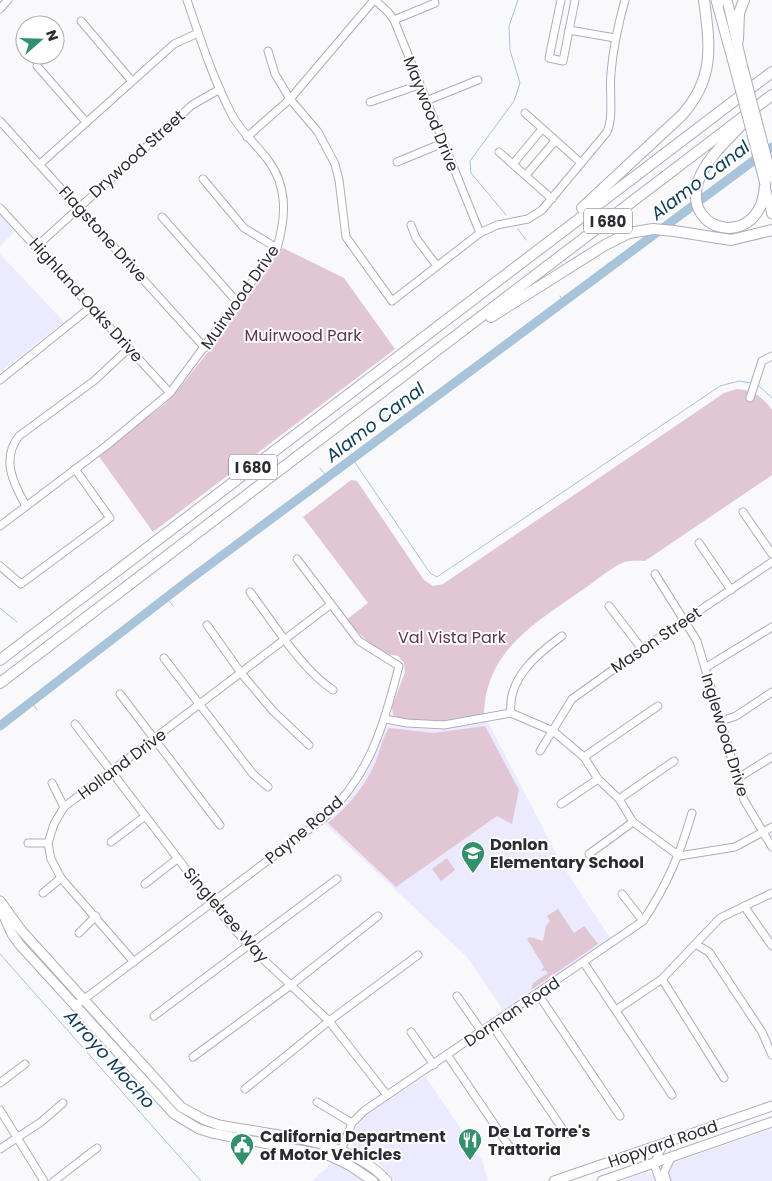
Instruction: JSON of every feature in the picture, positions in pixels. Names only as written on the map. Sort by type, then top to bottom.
[{"type":"highway","points":[[559,233],[565,221],[607,186],[682,115],[696,98],[705,76],[709,52],[704,0]]},
{"type":"highway","points":[[738,40],[739,13],[744,0]]},
{"type":"highway","points":[[743,94],[748,82],[772,64]]},
{"type":"highway","name":"I 680","points":[[0,660],[772,72]]},
{"type":"highway","name":"I 680","points":[[0,683],[772,95]]},
{"type":"highway","points":[[759,105],[717,151],[704,169],[699,181],[696,201],[703,216],[709,222],[725,228],[734,228],[748,223],[762,205],[768,181]]},
{"type":"highway","points":[[456,337],[471,330],[616,238],[654,229],[730,240],[772,230]]},
{"type":"main road","points":[[720,1],[738,40],[739,71]]},
{"type":"main road","points":[[720,1],[768,181],[772,214]]},
{"type":"main road","points":[[0,901],[79,1003],[165,1106],[186,1122],[212,1133],[337,1159],[373,1181]]},
{"type":"main road","points":[[0,906],[12,934],[20,945],[172,1099],[193,1114],[219,1125],[341,1149],[364,1161],[379,1172],[387,1181]]},
{"type":"main road","name":"Hopyard Road","points":[[554,1181],[772,1106]]},
{"type":"main road","name":"Hopyard Road","points":[[602,1181],[772,1122]]},
{"type":"street","points":[[0,9],[8,0]]},
{"type":"street","name":"Muirwood Drive","points":[[0,526],[170,393],[277,248],[283,229],[285,208],[281,187],[268,160],[232,115],[220,90],[187,0]]},
{"type":"street","points":[[247,136],[290,99],[374,0]]},
{"type":"street","name":"Maywood Drive","points":[[374,0],[394,20],[480,233]]},
{"type":"street","points":[[561,0],[549,58],[562,61],[575,0]]},
{"type":"street","points":[[268,51],[275,74],[290,99],[318,132],[334,164],[339,180],[346,237],[392,301],[480,233],[497,225],[528,218],[542,210],[610,126],[611,75],[615,38],[626,0]]},
{"type":"street","points":[[394,20],[435,3]]},
{"type":"street","points":[[81,21],[131,80]]},
{"type":"street","points":[[569,30],[615,38]]},
{"type":"street","points":[[40,164],[131,80],[174,44],[198,33]]},
{"type":"street","points":[[37,66],[86,122]]},
{"type":"street","points":[[426,101],[478,80]]},
{"type":"street","points":[[370,102],[419,85]]},
{"type":"street","name":"Drywood Street","points":[[37,246],[192,104],[220,90]]},
{"type":"street","points":[[525,113],[581,163]]},
{"type":"street","name":"Flagstone Drive","points":[[0,121],[205,348]]},
{"type":"street","points":[[513,164],[542,129]]},
{"type":"street","points":[[526,175],[555,141]]},
{"type":"street","points":[[397,162],[443,143]]},
{"type":"street","points":[[499,152],[552,199]]},
{"type":"street","points":[[203,179],[244,228],[277,248]]},
{"type":"street","name":"Highland Oaks Drive","points":[[0,208],[37,246],[170,393]]},
{"type":"street","points":[[162,216],[238,303]]},
{"type":"street","points":[[410,225],[416,238],[437,266]]},
{"type":"street","points":[[0,380],[92,307]]},
{"type":"street","points":[[26,506],[16,489],[10,468],[11,447],[19,436],[95,380],[129,348]]},
{"type":"street","points":[[750,398],[762,361],[772,356]]},
{"type":"street","points":[[0,566],[21,584],[110,518],[75,469]]},
{"type":"street","points":[[743,512],[772,554]]},
{"type":"street","points":[[699,543],[731,590]]},
{"type":"street","points":[[297,559],[330,605]]},
{"type":"street","name":"Mason Street","points":[[540,751],[572,699],[642,649],[772,562]]},
{"type":"street","name":"Inglewood Drive","points":[[654,574],[697,641],[748,809],[772,847]]},
{"type":"street","points":[[250,592],[308,667],[322,683],[333,690]]},
{"type":"street","name":"Holland Drive","points":[[48,843],[54,824],[64,807],[155,740],[330,605]]},
{"type":"street","name":"Payne Road","points":[[79,1003],[301,837],[340,803],[364,768],[385,719],[399,666],[359,641],[330,605]]},
{"type":"street","points":[[609,606],[642,649]]},
{"type":"street","points":[[207,625],[241,673],[273,710],[309,746]]},
{"type":"street","points":[[705,668],[772,627]]},
{"type":"street","points":[[511,713],[511,696],[518,680],[534,659],[562,636]]},
{"type":"street","points":[[164,658],[253,774],[268,787]]},
{"type":"street","points":[[721,722],[736,716],[772,692]]},
{"type":"street","points":[[120,694],[220,826]]},
{"type":"street","points":[[584,757],[658,706]]},
{"type":"street","points":[[385,719],[407,723],[444,725],[511,713],[553,731],[584,757],[598,779],[618,799],[633,822],[679,856],[735,848],[772,827]]},
{"type":"street","name":"Singletree Way","points":[[75,724],[212,903],[248,945],[330,1020],[387,1095]]},
{"type":"street","points":[[738,778],[772,757]]},
{"type":"street","points":[[618,799],[674,761]]},
{"type":"street","points":[[561,804],[598,779]]},
{"type":"street","points":[[52,782],[64,807]]},
{"type":"street","name":"Dorman Road","points":[[337,1159],[352,1123],[364,1111],[448,1056],[644,921],[664,891],[679,856],[692,813]]},
{"type":"street","points":[[111,842],[144,816]]},
{"type":"street","points":[[589,854],[633,822]]},
{"type":"street","points":[[28,843],[48,843],[51,859],[61,878],[134,962]]},
{"type":"street","points":[[145,884],[177,859]]},
{"type":"street","points":[[42,893],[61,878]]},
{"type":"street","points":[[154,1016],[337,879]]},
{"type":"street","points":[[616,1010],[662,979],[697,945],[720,918],[772,893]]},
{"type":"street","points":[[622,894],[644,921]]},
{"type":"street","points":[[744,906],[772,946]]},
{"type":"street","points":[[79,933],[96,916]]},
{"type":"street","points":[[193,1057],[291,985],[378,916]]},
{"type":"street","points":[[697,945],[709,952],[762,1032],[772,1055]]},
{"type":"street","points":[[244,1088],[330,1020],[418,956]]},
{"type":"street","points":[[584,963],[672,1094]]},
{"type":"street","points":[[662,979],[724,1078]]},
{"type":"street","points":[[538,994],[620,1116]]},
{"type":"street","points":[[457,996],[482,1032]]},
{"type":"street","points":[[492,1025],[566,1134]]},
{"type":"street","points":[[411,1032],[434,1065]]},
{"type":"street","points":[[448,1056],[513,1152]]},
{"type":"street","points":[[0,1083],[25,1064]]},
{"type":"street","points":[[317,1102],[352,1123]]},
{"type":"street","points":[[0,1149],[18,1138],[63,1104]]},
{"type":"street","points":[[0,1110],[44,1181]]},
{"type":"street","points":[[660,1181],[654,1164],[663,1145]]},
{"type":"street","points":[[54,1181],[97,1148]]},
{"type":"street","points":[[667,1181],[664,1172],[671,1158]]},
{"type":"shaded area","points":[[0,215],[15,231],[0,246]]},
{"type":"shaded area","points":[[0,254],[64,322],[0,372]]},
{"type":"shaded area","name":"Donlon Elementary School","points":[[488,722],[562,865],[611,939],[504,1011],[467,957],[324,823],[347,802],[364,779],[387,726],[440,730]]},
{"type":"shaded area","points":[[425,1076],[482,1160],[488,1181],[395,1181],[379,1163],[353,1146],[350,1137],[365,1116]]},
{"type":"shaded area","points":[[772,1129],[772,1181],[669,1181],[666,1173],[675,1162]]},
{"type":"shaded area","points":[[332,1163],[356,1175],[363,1181],[312,1181]]},
{"type":"shaded area","points":[[644,1173],[653,1175],[657,1181],[622,1181]]},
{"type":"green space","name":"Muirwood Park","points":[[283,248],[344,278],[395,349],[153,532],[98,455],[165,404],[177,391],[217,341]]},
{"type":"green space","name":"Val Vista Park","points":[[737,389],[757,395],[772,410],[772,475],[645,561],[624,562],[611,569],[529,629],[514,642],[502,657],[493,673],[487,692],[484,714],[437,722],[412,721],[393,715],[392,707],[405,672],[404,663],[398,656],[386,654],[369,643],[346,620],[368,603],[303,517],[351,480],[357,481],[424,580],[433,586],[443,584],[724,393]]},
{"type":"green space","points":[[485,726],[519,790],[512,824],[497,816],[396,887],[328,823],[343,810],[362,787],[372,770],[389,728],[433,733]]},
{"type":"green space","points":[[447,858],[455,870],[441,881],[432,869]]},
{"type":"green space","points":[[558,909],[574,933],[584,926],[598,944],[531,990],[533,983],[548,973],[545,970],[541,971],[544,967],[527,939],[530,937],[543,941],[546,926],[550,921],[547,916]]},
{"type":"waterway","points":[[506,215],[471,173],[470,161],[514,101],[520,83],[510,50],[509,26],[518,0]]},
{"type":"waterway","name":"Alamo Canal","points":[[0,726],[189,580],[772,147]]},
{"type":"waterway","points":[[518,229],[526,240]]},
{"type":"waterway","name":"Alamo Canal","points":[[560,296],[564,302]]},
{"type":"waterway","points":[[352,458],[430,573],[437,577],[720,386],[739,381],[752,383]]},
{"type":"waterway","points":[[758,385],[772,398]]},
{"type":"waterway","points":[[320,468],[327,477]]},
{"type":"waterway","points":[[167,598],[173,606]]},
{"type":"waterway","points":[[0,608],[17,622]]},
{"type":"waterway","points":[[32,702],[37,710]]},
{"type":"waterway","name":"Arroyo Mocho","points":[[0,954],[201,1181]]},
{"type":"place","name":"Donlon Elementary School","points":[[473,874]]},
{"type":"place","name":"De La Torre's Trattoria","points":[[470,1161]]},
{"type":"place","name":"California Department of Motor Vehicles","points":[[242,1166]]}]
